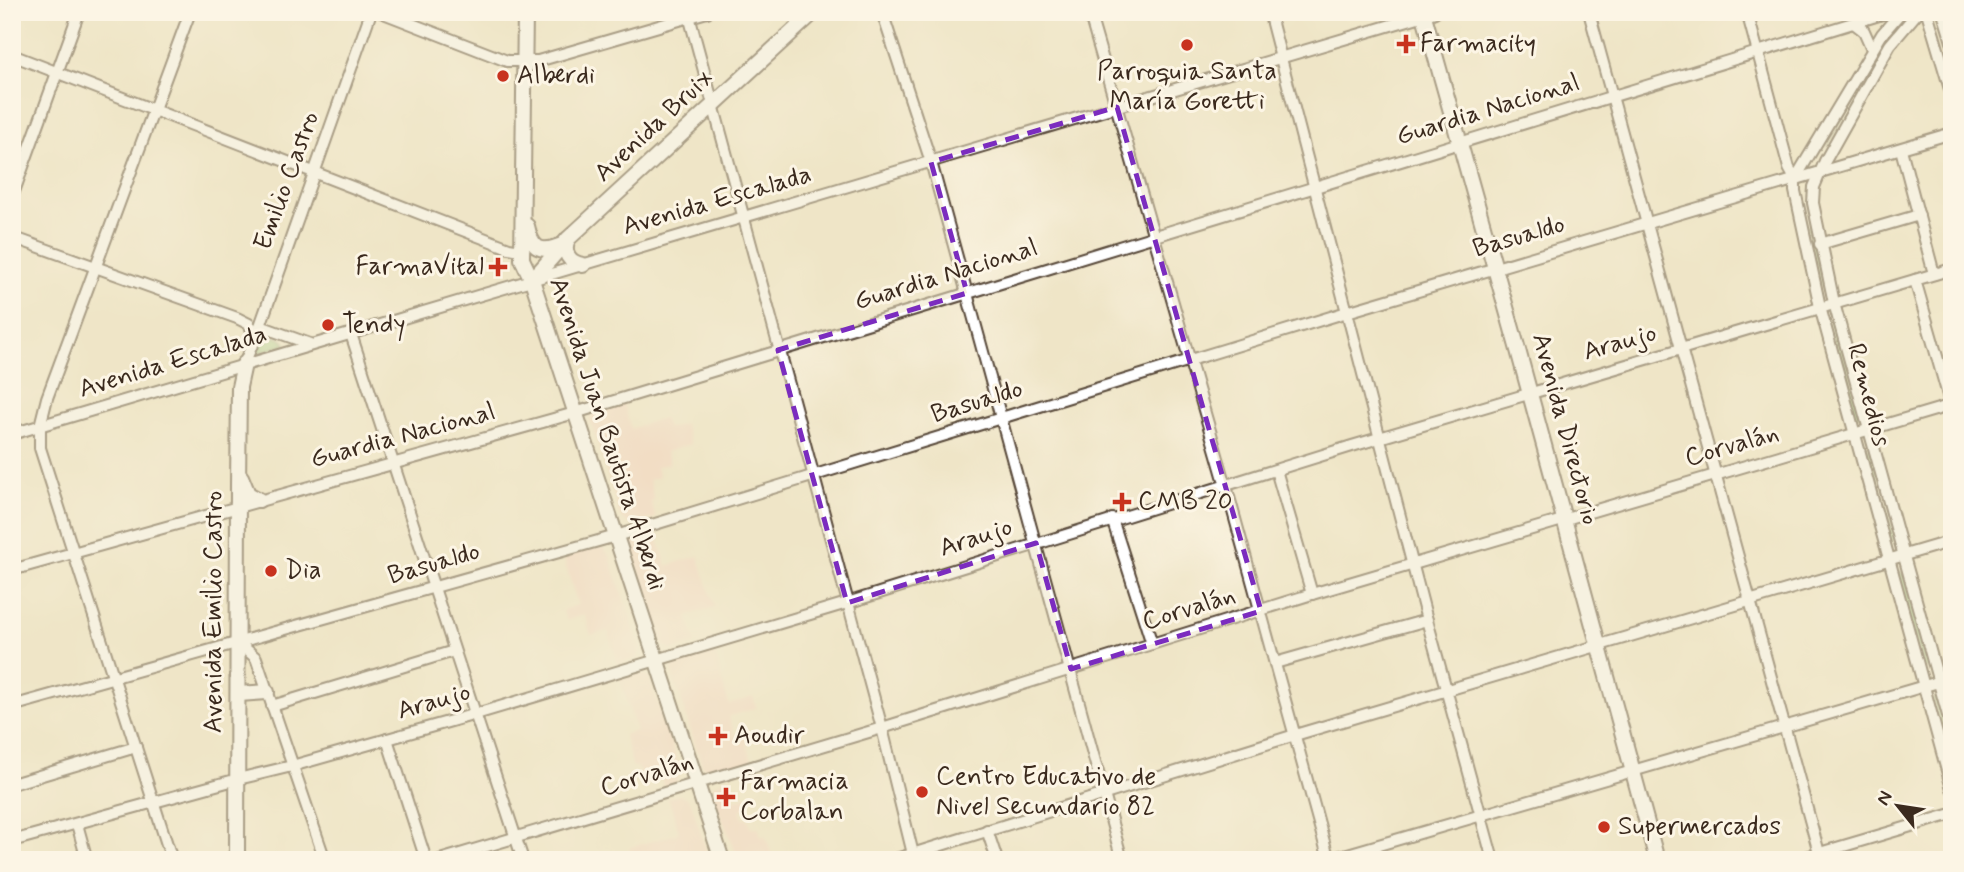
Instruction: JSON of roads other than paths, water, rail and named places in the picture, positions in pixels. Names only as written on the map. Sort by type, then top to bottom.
[{"type":"main road","name":"Avenida Juan Bautista Alberdi","points":[[525,12],[524,267],[532,280],[722,860]]},
{"type":"main road","name":"Avenida Bruix","points":[[532,280],[566,241],[814,12]]},
{"type":"main road","name":"Avenida Directorio","points":[[1427,13],[1460,143],[1657,860]]},
{"type":"main road","points":[[524,215],[530,237],[536,246],[547,250],[566,241],[567,256],[571,261],[583,265]]},
{"type":"main road","name":"Avenida Emilio Castro","points":[[237,860],[239,387],[244,364]]},
{"type":"main road","points":[[239,465],[245,489],[258,500]]},
{"type":"main road","points":[[239,694],[267,692]]},
{"type":"street","points":[[12,197],[79,12]]},
{"type":"street","points":[[172,860],[40,448],[40,426],[47,398],[190,12]]},
{"type":"street","name":"Emilio Castro","points":[[244,364],[372,12]]},
{"type":"street","points":[[381,12],[507,61],[524,62],[538,61],[688,15],[707,12]]},
{"type":"street","points":[[882,12],[931,162],[1122,860]]},
{"type":"street","points":[[1089,12],[1226,485],[1328,860],[1952,678]]},
{"type":"street","points":[[1269,12],[1427,620],[1493,860]]},
{"type":"street","points":[[1589,12],[1820,856]]},
{"type":"street","name":"Remedios","points":[[1747,12],[1789,168],[1795,179],[1795,191],[1820,307],[1952,789]]},
{"type":"street","name":"Guardia Nacional","points":[[12,570],[575,412],[1889,12]]},
{"type":"street","points":[[1795,179],[1872,49],[1901,12]]},
{"type":"street","name":"Remedios","points":[[1918,12],[1890,45],[1820,172],[1814,187],[1813,203],[1820,244],[1868,430],[1952,730]]},
{"type":"street","points":[[1927,12],[1952,96]]},
{"type":"street","points":[[1943,12],[1952,42]]},
{"type":"street","name":"Avenida Escalada","points":[[12,433],[1283,59],[1427,13]]},
{"type":"street","points":[[688,15],[882,728],[913,857]]},
{"type":"street","points":[[1855,24],[1867,35],[1872,49]]},
{"type":"street","points":[[12,55],[509,248],[522,250]]},
{"type":"street","name":"Basualdo","points":[[12,706],[616,536],[1347,312],[1952,132]]},
{"type":"street","points":[[1901,149],[1934,274]]},
{"type":"street","points":[[1820,244],[1919,215]]},
{"type":"street","points":[[12,237],[237,318],[257,331],[310,344]]},
{"type":"street","name":"Araujo","points":[[12,841],[292,766],[656,661],[1112,519],[1952,269]]},
{"type":"street","points":[[1916,280],[1951,406]]},
{"type":"street","points":[[351,334],[523,860]]},
{"type":"street","name":"Corvalán","points":[[440,860],[882,728],[1312,594],[1951,406]]},
{"type":"street","points":[[1276,470],[1312,594]]},
{"type":"street","points":[[1112,519],[1152,644]]},
{"type":"street","points":[[892,860],[913,857],[1104,793],[1447,689],[1952,541]]},
{"type":"street","points":[[1275,663],[1427,620]]},
{"type":"street","points":[[239,643],[256,658],[325,860]]},
{"type":"street","points":[[272,706],[454,651]]},
{"type":"street","points":[[387,739],[426,860]]},
{"type":"street","points":[[12,785],[136,747]]},
{"type":"street","points":[[1796,860],[1820,856],[1952,814]]},
{"type":"street","points":[[77,824],[88,860]]},
{"type":"street","points":[[987,830],[997,860]]},
{"type":"place","name":"Farmacity","points":[[1406,44]]},
{"type":"place","name":"Parroquia Santa María Goretti","points":[[1187,45]]},
{"type":"place","name":"Alberdi","points":[[503,76]]},
{"type":"place","name":"FarmaVital","points":[[498,267]]},
{"type":"place","name":"Tendy","points":[[328,325]]},
{"type":"place","name":"CMB 20","points":[[1122,502]]},
{"type":"place","name":"Dia","points":[[271,571]]},
{"type":"place","name":"Aoudir","points":[[718,736]]},
{"type":"place","name":"Centro Educativo de Nivel Secundario 82","points":[[922,792]]},
{"type":"place","name":"Farmacia Corbalan","points":[[726,797]]},
{"type":"place","name":"Supermercados","points":[[1604,827]]}]
